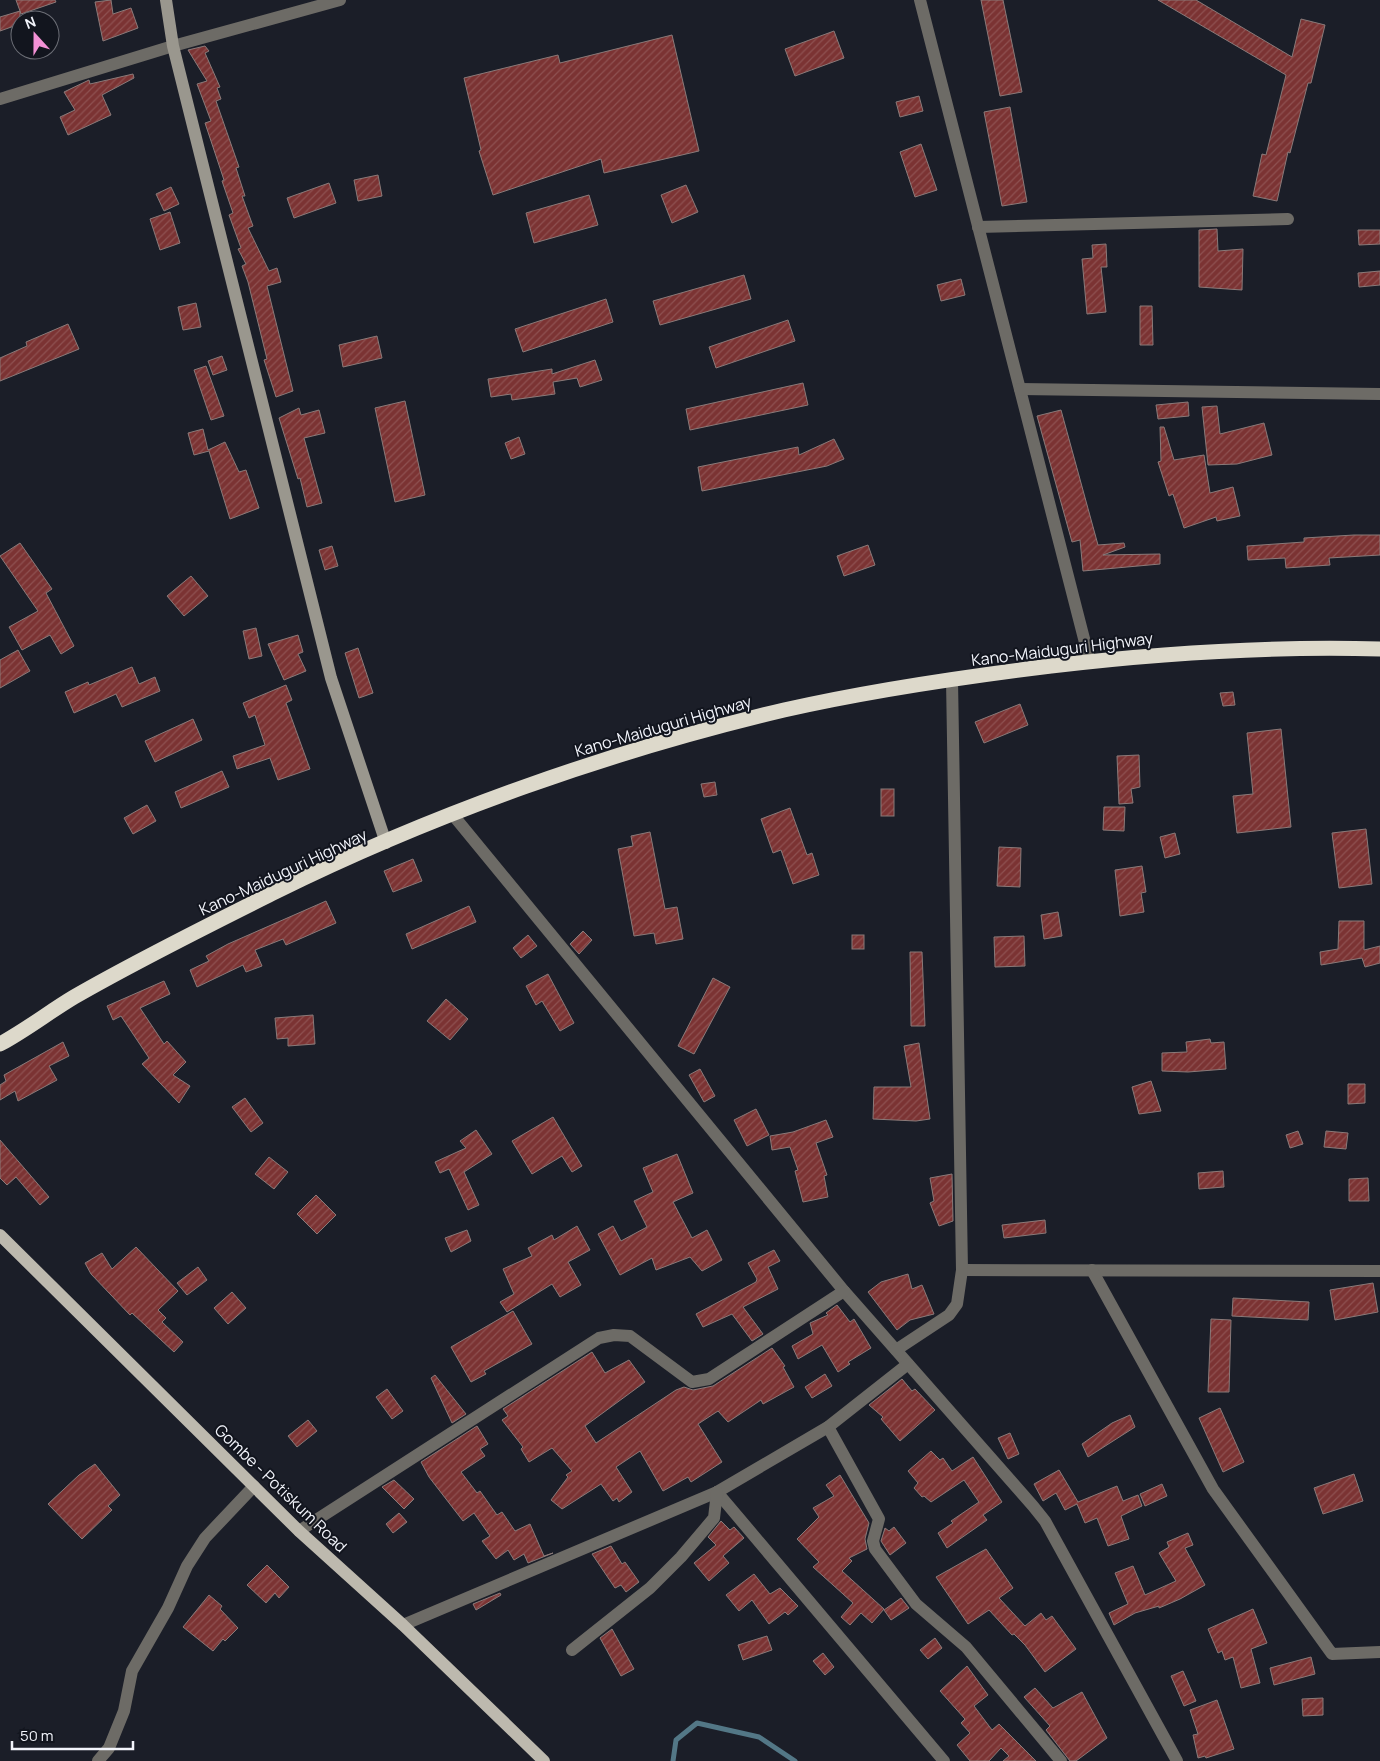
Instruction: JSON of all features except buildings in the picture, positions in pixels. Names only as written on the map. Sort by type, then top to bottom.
[{"type":"highway","name":"Kano-Maiduguri Highway","points":[[4,1043],[76,996],[278,891],[453,815],[588,765],[684,736],[787,709],[952,680],[1090,662],[1239,650],[1380,649]]},
{"type":"main road","name":"Gombe - Potiskum Road","points":[[0,1235],[299,1531],[402,1625],[544,1761]]},
{"type":"street","points":[[166,0],[173,46],[331,678],[386,843]]},
{"type":"street","points":[[0,99],[173,46],[340,0]]},
{"type":"street","points":[[920,0],[1090,662]]},
{"type":"street","points":[[978,227],[1288,219]]},
{"type":"street","points":[[1020,389],[1380,394]]},
{"type":"street","points":[[896,1350],[949,1315],[957,1304],[962,1270],[952,680]]},
{"type":"street","points":[[453,815],[844,1292],[1045,1522],[1177,1761]]},
{"type":"street","points":[[962,1270],[1380,1271]]},
{"type":"street","points":[[1092,1270],[1213,1489],[1332,1654],[1380,1652]]},
{"type":"street","points":[[299,1531],[599,1338],[614,1335],[630,1336],[692,1382],[709,1379],[844,1292]]},
{"type":"street","points":[[402,1625],[717,1492],[828,1427],[908,1364]]},
{"type":"street","points":[[828,1427],[879,1519],[873,1542],[875,1549],[916,1604],[966,1647],[1061,1761]]},
{"type":"street","points":[[98,1761],[109,1748],[124,1711],[132,1671],[168,1608],[188,1566],[205,1538],[254,1486]]},
{"type":"street","points":[[572,1650],[650,1588],[681,1557],[714,1518],[717,1492]]},
{"type":"street","points":[[717,1492],[944,1761]]},
{"type":"waterway","points":[[673,1761],[676,1740],[697,1723],[759,1737],[795,1761]]}]
